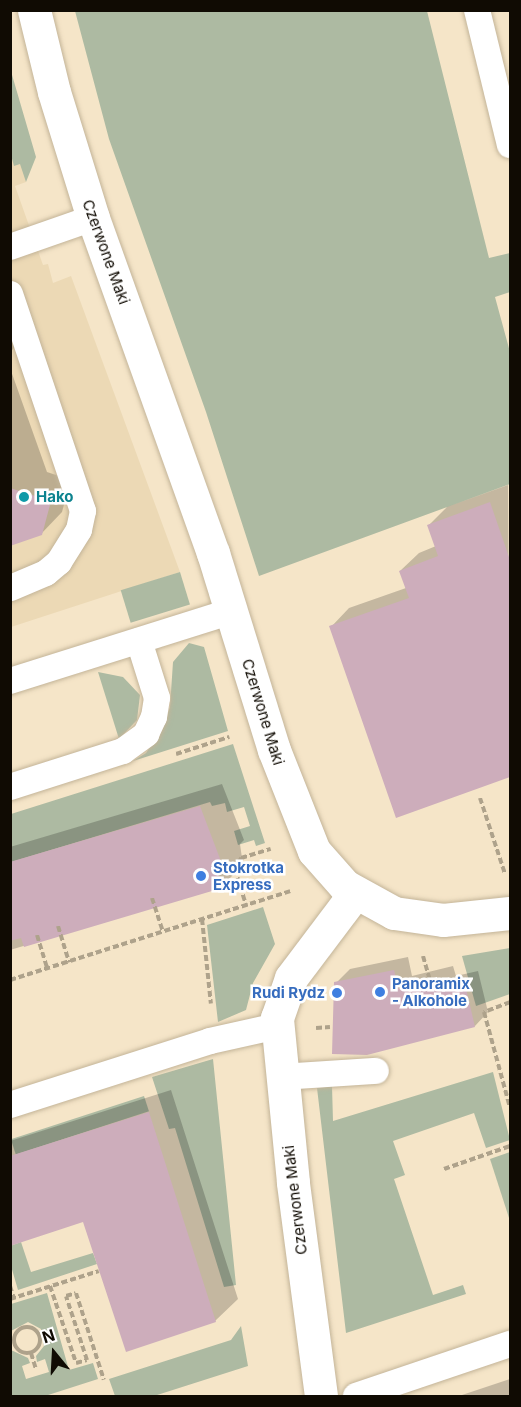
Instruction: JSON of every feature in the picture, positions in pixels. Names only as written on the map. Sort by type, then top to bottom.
[{"type":"street","name":"Czerwone Maki","points":[[34,10],[54,92],[93,218],[232,611],[268,732],[303,828],[327,869],[355,893],[291,978],[280,1000],[277,1026],[321,1396]]},
{"type":"street","points":[[355,893],[394,914],[420,919],[457,919],[510,898]]},
{"type":"lane","points":[[477,10],[510,146]]},
{"type":"lane","points":[[12,242],[93,218]]},
{"type":"lane","points":[[10,294],[82,511],[79,530],[59,562],[46,573],[10,588]]},
{"type":"lane","points":[[10,681],[232,611]]},
{"type":"lane","points":[[10,787],[123,751],[146,734],[154,717],[157,698],[139,641]]},
{"type":"lane","points":[[10,1106],[217,1040],[277,1026]]},
{"type":"lane","points":[[282,1077],[376,1071]]},
{"type":"lane","points":[[356,1396],[510,1344]]},
{"type":"path","points":[[480,798],[510,898]]},
{"type":"path","points":[[246,905],[236,869],[241,858],[274,848]]},
{"type":"path","points":[[218,874],[236,869]]},
{"type":"path","points":[[10,980],[290,891]]},
{"type":"path","points":[[152,898],[163,932]]},
{"type":"path","points":[[202,919],[217,1040]]},
{"type":"path","points":[[58,926],[69,962]]},
{"type":"path","points":[[37,935],[47,968]]},
{"type":"path","points":[[423,956],[430,981]]},
{"type":"path","points":[[510,1002],[484,1012],[510,1108]]},
{"type":"path","points":[[444,1169],[510,1146]]},
{"type":"path","points":[[10,1286],[12,1298],[99,1271]]},
{"type":"path","points":[[50,1286],[76,1363],[87,1360],[66,1296],[76,1293],[104,1380]]},
{"type":"path","points":[[21,1329],[34,1330],[40,1341],[31,1353],[19,1350],[13,1345],[15,1335],[21,1329]]},
{"type":"path","points":[[31,1353],[36,1369]]},
{"type":"shaded area","points":[[10,100],[26,182],[15,186],[43,265],[48,264],[53,283],[71,276],[180,572],[11,627]]},
{"type":"green space","points":[[75,11],[427,11],[489,258],[510,253],[510,292],[495,297],[510,352],[510,484],[259,576],[206,412],[109,139]]},
{"type":"green space","points":[[10,68],[36,157],[26,182],[20,164],[14,166],[11,155]]},
{"type":"green space","points":[[180,572],[190,605],[131,623],[121,590]]},
{"type":"green space","points":[[189,643],[204,647],[228,731],[133,761],[146,753],[163,728],[170,707],[173,662]]},
{"type":"green space","points":[[98,672],[123,677],[140,695],[137,720],[119,739]]},
{"type":"green space","points":[[233,744],[265,843],[256,846],[254,840],[238,845],[234,831],[250,826],[244,807],[227,812],[225,803],[212,806],[210,802],[11,862],[11,814]]},
{"type":"green space","points":[[263,907],[275,944],[253,983],[246,1010],[218,1022],[207,925]]},
{"type":"green space","points":[[510,948],[510,994],[476,1006],[462,956]]},
{"type":"green space","points":[[213,1059],[236,1285],[224,1287],[175,1128],[169,1129],[152,1077]]},
{"type":"green space","points":[[493,1072],[510,1140],[486,1148],[474,1113],[393,1141],[405,1175],[394,1179],[433,1295],[463,1285],[466,1294],[346,1333],[317,1088],[332,1086],[333,1121]]},
{"type":"green space","points":[[144,1096],[149,1111],[16,1154],[11,1139]]},
{"type":"green space","points":[[510,1152],[510,1221],[490,1159]]},
{"type":"green space","points":[[21,1242],[31,1272],[93,1253],[97,1264],[18,1290],[11,1266],[10,1246]]},
{"type":"green space","points":[[47,1293],[69,1370],[93,1363],[98,1379],[45,1396],[12,1396],[11,1350],[28,1358],[30,1363],[22,1366],[26,1379],[49,1372],[45,1359],[37,1362],[36,1356],[44,1346],[41,1329],[28,1322],[11,1331],[11,1304]]},
{"type":"green space","points":[[241,1326],[248,1366],[154,1396],[115,1396],[109,1379],[231,1340]]},
{"type":"building","name":"Hako","points":[[10,488],[51,501],[42,535],[10,546]]},
{"type":"building","points":[[490,502],[510,560],[510,777],[396,818],[329,626],[409,598],[399,571],[438,556],[427,525]]},
{"type":"building","points":[[200,806],[222,864],[217,865],[222,888],[24,947],[21,938],[10,941],[10,862]]},
{"type":"building","points":[[394,970],[399,989],[439,979],[442,989],[465,984],[475,1027],[367,1055],[332,1054],[334,982]]},
{"type":"building","points":[[149,1112],[216,1322],[126,1352],[83,1222],[10,1246],[10,1156]]},
{"type":"place","name":"Hako","points":[[24,497]]},
{"type":"place","name":"Stokrotka Express","points":[[201,876]]},
{"type":"place","name":"Panoramix - Alkohole","points":[[380,992]]},
{"type":"place","name":"Rudi Rydz","points":[[337,993]]}]
